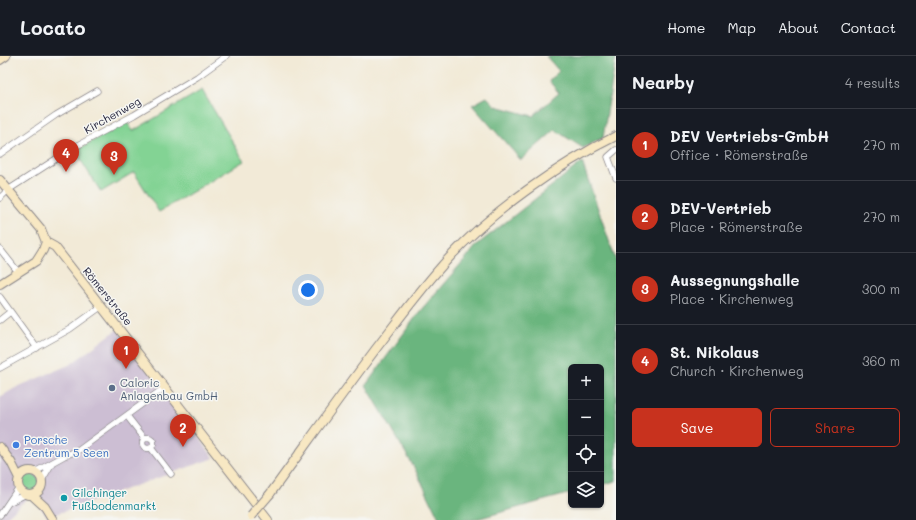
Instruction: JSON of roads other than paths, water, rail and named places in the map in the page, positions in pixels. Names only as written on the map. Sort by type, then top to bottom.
[{"type":"street","points":[[0,60],[6,56]]},
{"type":"street","name":"Kirchenweg","points":[[0,198],[8,190],[73,148],[134,115],[197,77],[226,56]]},
{"type":"street","points":[[0,154],[56,115],[97,91]]},
{"type":"street","points":[[249,518],[270,494],[409,305],[450,257],[491,220],[537,184],[593,147],[616,136]]},
{"type":"street","points":[[616,150],[608,157],[616,178]]},
{"type":"street","points":[[0,180],[41,229],[46,242],[36,261],[0,284]]},
{"type":"street","name":"Römerstraße","points":[[46,242],[55,247],[268,520]]},
{"type":"street","points":[[0,249],[19,273]]},
{"type":"street","points":[[0,297],[36,348]]},
{"type":"street","points":[[0,368],[70,329],[102,306]]},
{"type":"street","points":[[0,320],[10,312]]},
{"type":"street","points":[[0,515],[10,502],[19,483],[31,471],[79,450],[164,388]]},
{"type":"street","points":[[127,416],[145,439],[143,444],[145,447],[151,448],[171,474]]},
{"type":"street","points":[[0,447],[11,462],[19,483],[29,495],[45,507]]},
{"type":"street","points":[[11,462],[31,471],[42,480]]},
{"type":"street","points":[[52,463],[42,480],[40,490],[45,507],[52,519]]},
{"type":"street","points":[[10,502],[40,490]]},
{"type":"place","name":"St. Nikolaus","points":[[66,172]]},
{"type":"place","name":"Aussegnungshalle","points":[[114,175]]},
{"type":"place","name":"DEV Vertriebs-GmbH","points":[[126,369]]},
{"type":"place","name":"Caloric Anlagenbau GmbH","points":[[112,388]]},
{"type":"place","name":"Porsche Zentrum 5 Seen","points":[[16,445]]},
{"type":"place","name":"DEV-Vertrieb","points":[[183,447]]},
{"type":"place","name":"Gilchinger Fußbodenmarkt","points":[[64,498]]}]
